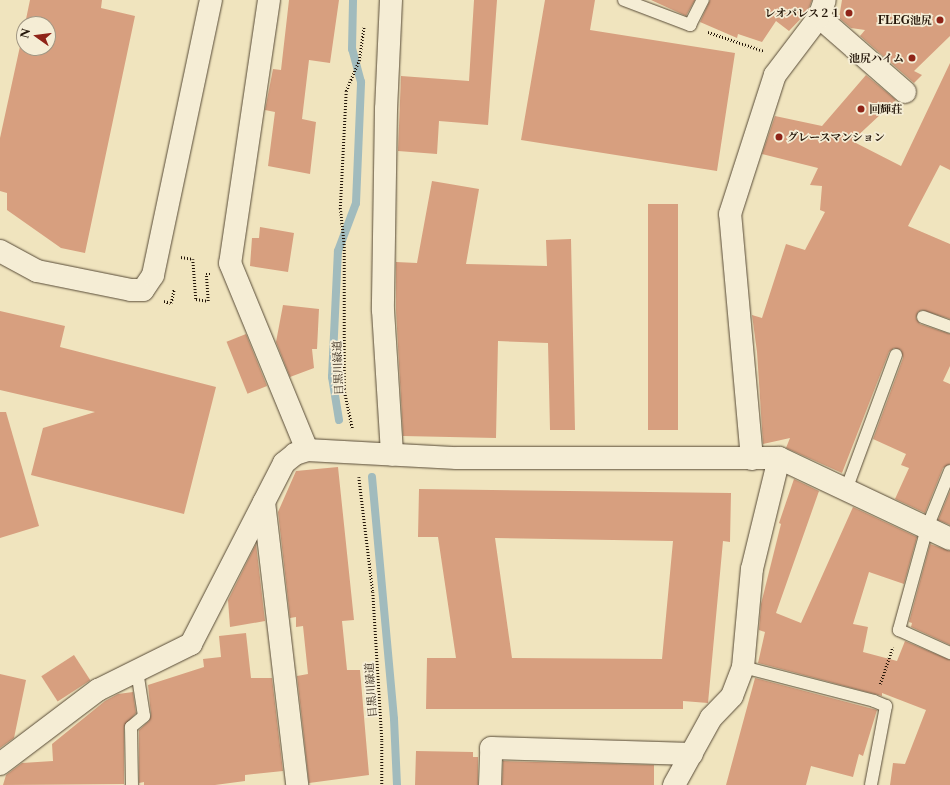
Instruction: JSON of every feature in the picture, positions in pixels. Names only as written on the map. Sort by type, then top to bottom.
[{"type":"street","points":[[0,251],[37,271],[93,284],[148,282],[211,0]]},
{"type":"street","points":[[269,0],[230,264],[307,450]]},
{"type":"street","points":[[391,0],[386,110],[383,310],[392,455]]},
{"type":"street","points":[[752,459],[730,214],[775,75],[822,9],[905,92]]},
{"type":"street","points":[[0,764],[98,690],[191,644],[284,463],[295,454],[307,450],[472,458],[779,458],[950,539]]},
{"type":"street","points":[[674,785],[712,718],[732,696],[743,667],[752,569],[779,458]]},
{"type":"street","points":[[264,502],[297,785]]},
{"type":"street","points":[[490,785],[491,748],[692,754]]},
{"type":"lane","points":[[624,0],[690,25],[703,0]]},
{"type":"lane","points":[[922,317],[950,328]]},
{"type":"lane","points":[[846,490],[896,355]]},
{"type":"lane","points":[[950,471],[927,528],[899,630],[950,653]]},
{"type":"lane","points":[[743,667],[874,701],[886,706],[871,785]]},
{"type":"lane","points":[[132,785],[131,727],[144,716],[137,671]]},
{"type":"path","name":"目黒川緑道","points":[[364,24],[359,61],[346,91],[340,209],[344,245],[344,389],[356,453],[373,592],[382,741],[382,785]]},
{"type":"path","points":[[690,25],[754,49],[790,56]]},
{"type":"path","points":[[179,265],[181,257],[193,259],[196,299],[208,301],[206,274],[218,274]]},
{"type":"path","points":[[148,282],[156,300],[171,303],[174,288]]},
{"type":"path","points":[[874,701],[899,630]]},
{"type":"building","points":[[30,0],[102,0],[101,8],[135,16],[85,253],[61,248],[7,210],[7,193],[0,191],[0,138],[18,56],[56,56],[56,16],[27,16]]},
{"type":"building","points":[[289,0],[339,0],[330,63],[309,60],[302,119],[316,122],[310,174],[268,166],[275,112],[265,110],[273,69],[281,70]]},
{"type":"building","points":[[474,0],[497,0],[488,125],[439,121],[437,154],[398,151],[401,76],[469,81]]},
{"type":"building","points":[[545,0],[595,0],[590,30],[735,53],[717,171],[521,140]]},
{"type":"building","points":[[651,0],[695,0],[686,16]]},
{"type":"building","points":[[710,0],[812,0],[808,11],[789,31],[776,21],[762,42],[738,34],[737,38],[700,22]]},
{"type":"building","points":[[842,0],[950,0],[950,36],[914,71],[922,75],[914,83],[860,36],[865,30],[851,28],[839,18]]},
{"type":"building","points":[[950,63],[950,170],[940,165],[908,226],[950,244],[950,319],[922,310],[918,312],[916,318],[920,324],[950,334],[950,366],[943,381],[950,384],[950,464],[943,468],[925,513],[895,499],[909,468],[901,465],[906,454],[873,439],[903,358],[901,350],[894,348],[889,352],[842,473],[786,448],[790,438],[763,444],[757,352],[752,315],[762,318],[786,244],[805,250],[825,212],[820,210],[822,186],[810,185],[818,168],[762,154],[775,116],[822,126],[866,75],[896,100],[852,141],[901,166]]},
{"type":"building","points":[[432,181],[479,189],[466,264],[547,266],[546,240],[571,239],[575,430],[550,430],[548,343],[498,341],[496,438],[403,436],[396,310],[396,262],[417,263]]},
{"type":"building","points":[[648,204],[678,204],[678,430],[648,430]]},
{"type":"building","points":[[260,227],[294,233],[288,272],[250,266],[252,238],[259,238]]},
{"type":"building","points":[[283,305],[319,309],[317,349],[312,349],[314,368],[290,377],[276,342]]},
{"type":"building","points":[[0,311],[65,326],[60,347],[216,387],[184,514],[31,475],[43,428],[95,412],[0,390]]},
{"type":"building","points":[[246,334],[267,386],[248,394],[227,342]]},
{"type":"building","points":[[0,412],[6,412],[39,526],[0,538]]},
{"type":"building","points":[[338,467],[354,620],[342,621],[347,670],[360,670],[369,775],[309,783],[297,676],[308,674],[303,626],[296,627],[296,617],[290,618],[278,512],[296,471]]},
{"type":"building","points":[[794,479],[819,491],[776,613],[801,623],[853,507],[917,537],[904,584],[869,572],[853,624],[868,627],[863,652],[897,661],[905,641],[950,660],[950,785],[890,785],[893,763],[905,764],[926,710],[882,693],[882,696],[758,663],[765,632],[759,630],[761,604],[781,524],[779,523]]},
{"type":"building","points":[[419,489],[731,493],[730,542],[723,541],[708,703],[683,701],[683,709],[426,709],[427,658],[456,658],[438,537],[418,537]],"holes":[[[495,538],[673,541],[662,659],[512,658]]]},
{"type":"building","points":[[950,491],[950,525],[938,520]]},
{"type":"building","points":[[256,544],[265,621],[230,627],[228,600]]},
{"type":"building","points":[[930,544],[950,551],[950,645],[911,627],[912,623],[909,622]]},
{"type":"building","points":[[246,633],[251,678],[272,678],[283,771],[245,775],[245,781],[215,785],[144,785],[144,782],[139,783],[139,730],[149,721],[151,715],[148,685],[204,667],[203,659],[221,657],[219,636]]},
{"type":"building","points":[[74,655],[90,680],[58,701],[41,676]]},
{"type":"building","points":[[0,674],[26,680],[14,738],[0,748]]},
{"type":"building","points":[[755,678],[877,710],[863,756],[859,754],[853,777],[811,766],[806,785],[726,785]]},
{"type":"building","points":[[133,692],[136,713],[124,727],[124,784],[3,785],[6,775],[22,763],[53,761],[52,744],[105,701],[118,694]]},
{"type":"building","points":[[416,751],[473,752],[473,757],[478,757],[478,785],[415,785]]},
{"type":"building","points":[[503,761],[654,765],[654,785],[502,785]]},
{"type":"waterway","points":[[339,420],[332,377],[338,251],[356,203],[361,82],[352,49],[353,0]]},
{"type":"waterway","points":[[372,477],[394,719],[397,785]]},
{"type":"place","name":"レオパレス２１","points":[[849,13]]},
{"type":"place","name":"FLEG池尻","points":[[940,20]]},
{"type":"place","name":"池尻ハイム","points":[[912,58]]},
{"type":"place","name":"回輝荘","points":[[861,109]]},
{"type":"place","name":"グレースマンション","points":[[779,137]]}]
